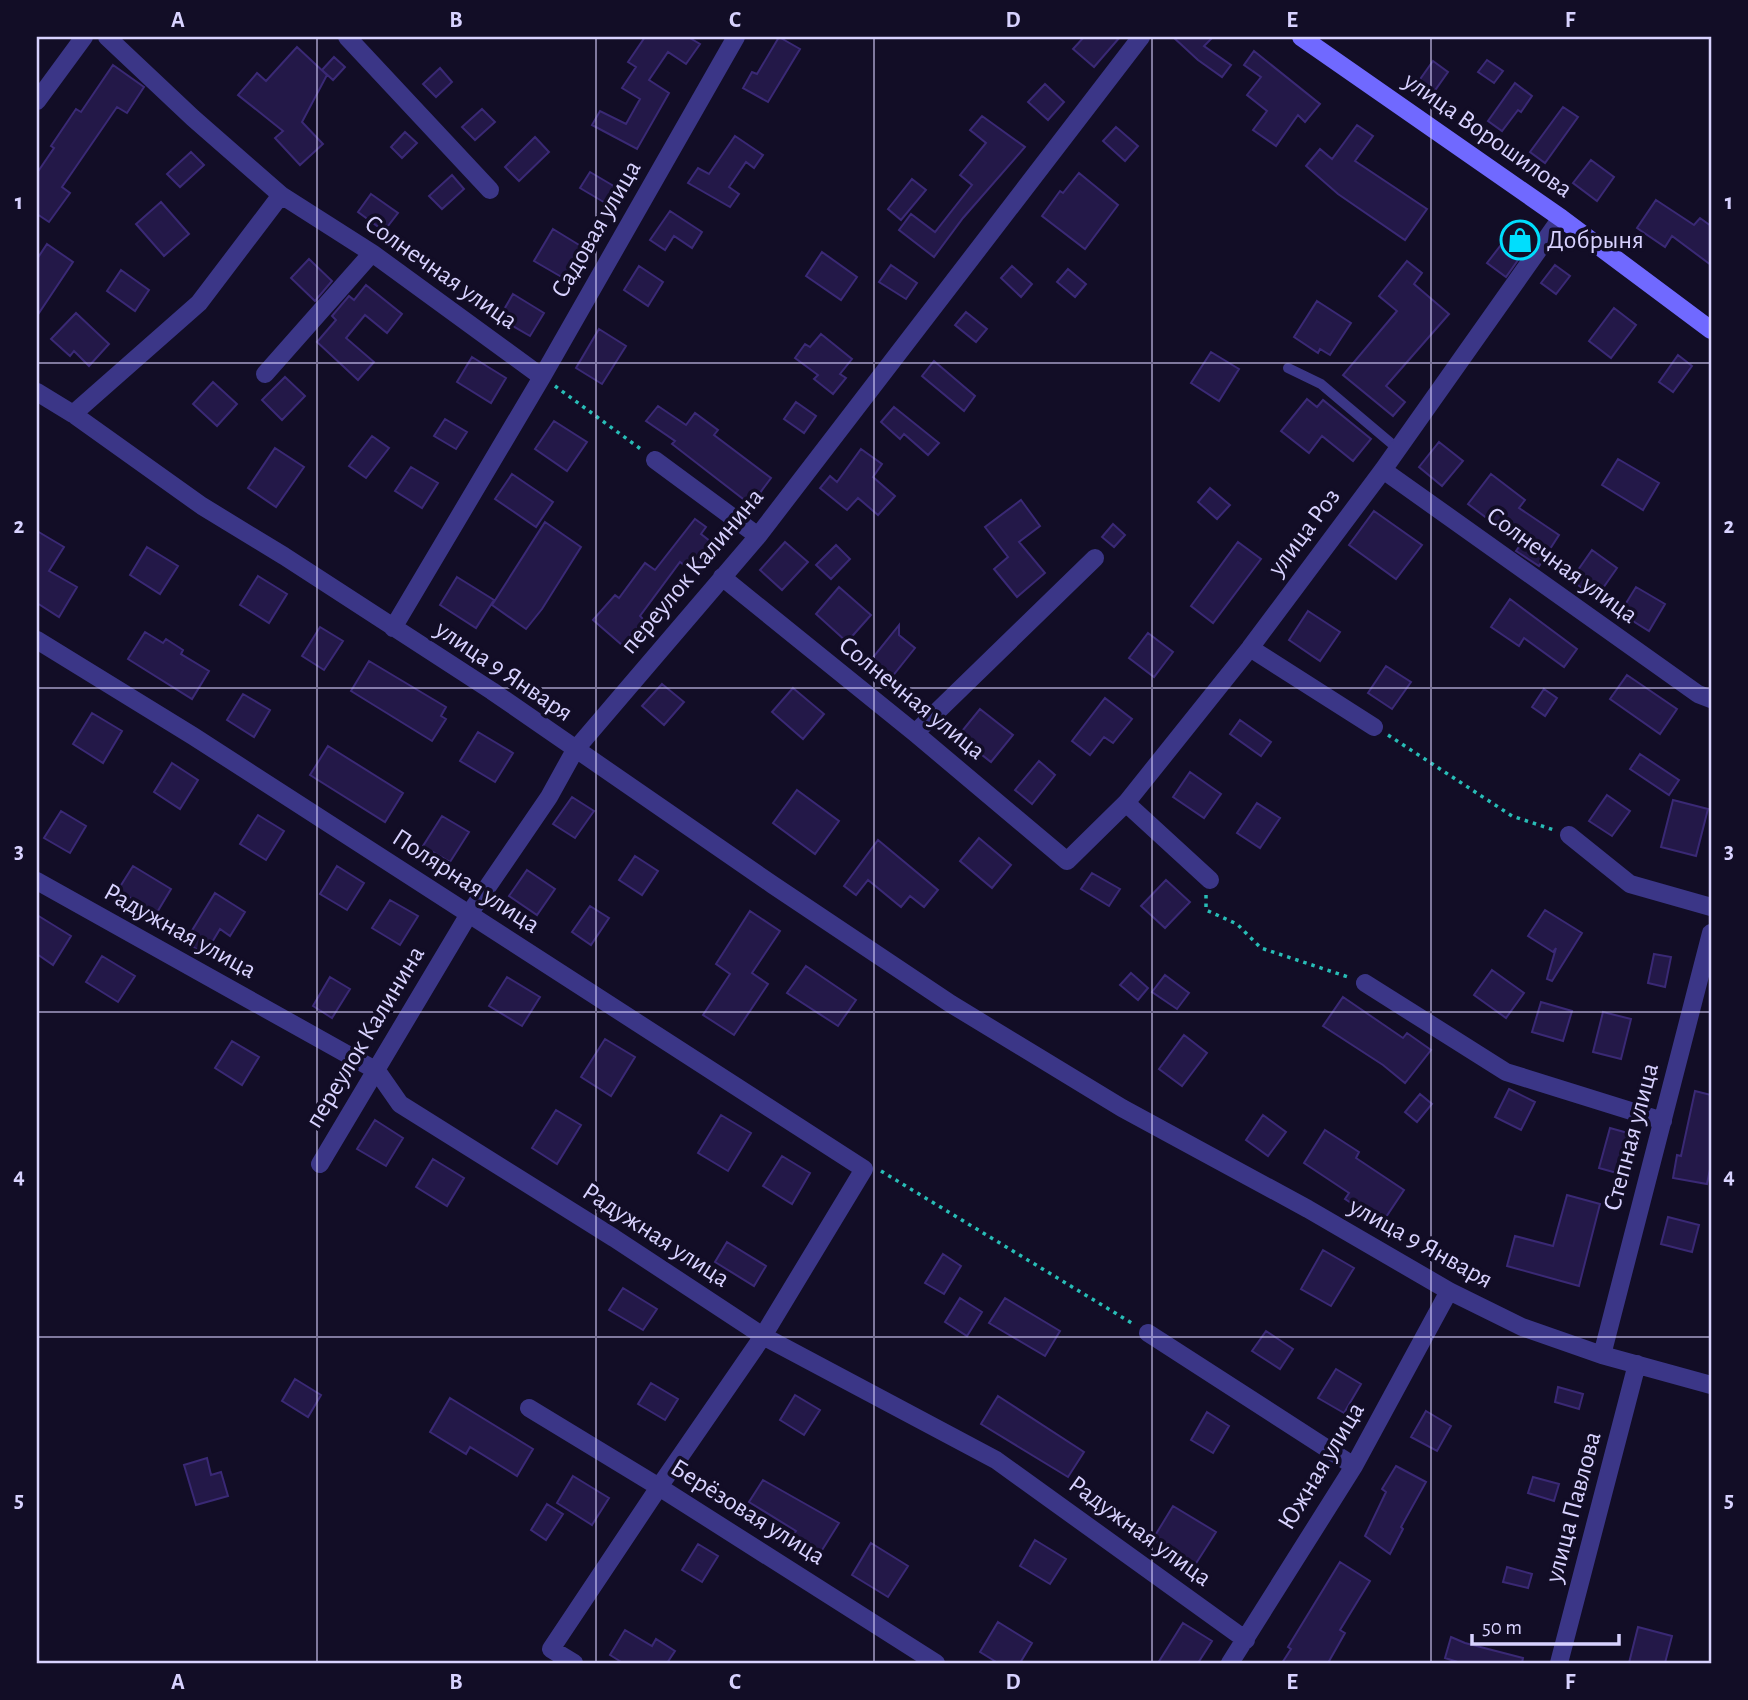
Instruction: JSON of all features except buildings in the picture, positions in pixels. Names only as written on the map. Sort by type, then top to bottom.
[{"type":"main road","name":"улица Ворошилова","points":[[1301,37],[1561,218],[1711,330]]},
{"type":"street","points":[[37,101],[84,37]]},
{"type":"street","name":"Солнечная улица","points":[[107,37],[192,118],[281,195],[372,253],[542,377]]},
{"type":"street","points":[[347,37],[490,190]]},
{"type":"street","name":"Садовая улица","points":[[393,628],[542,377],[736,37]]},
{"type":"street","name":"переулок Калинина","points":[[320,1164],[469,914],[549,797],[575,750],[758,536],[1142,37]]},
{"type":"street","points":[[37,392],[73,414],[199,303],[281,195]]},
{"type":"street","name":"улица Роз","points":[[1067,861],[1126,803],[1250,648],[1383,470],[1561,218]]},
{"type":"street","points":[[265,374],[372,253]]},
{"type":"street","name":"улица 9 Января","points":[[73,414],[202,506],[492,691],[951,1004],[1122,1108],[1308,1209],[1450,1292],[1522,1327],[1602,1354],[1711,1385]]},
{"type":"street","points":[[655,460],[758,536]]},
{"type":"street","name":"Солнечная улица","points":[[1383,470],[1698,694],[1711,699]]},
{"type":"street","points":[[915,733],[1095,558]]},
{"type":"street","name":"Солнечная улица","points":[[722,577],[915,733],[1067,861]]},
{"type":"street","name":"Полярная улица","points":[[37,640],[872,1170]]},
{"type":"street","points":[[1250,648],[1374,727]]},
{"type":"street","points":[[1126,803],[1210,880]]},
{"type":"street","points":[[1569,835],[1630,884],[1711,907]]},
{"type":"street","name":"Радужная улица","points":[[37,881],[377,1071],[400,1104],[614,1238],[763,1336],[996,1460],[1246,1640]]},
{"type":"street","name":"Степная улица","points":[[1602,1354],[1711,933]]},
{"type":"street","points":[[1365,983],[1506,1072],[1663,1121]]},
{"type":"street","points":[[574,1663],[551,1650],[872,1170]]},
{"type":"street","name":"Южная улица","points":[[1230,1663],[1354,1466],[1450,1292]]},
{"type":"street","points":[[1149,1333],[1354,1466]]},
{"type":"street","name":"улица Павлова","points":[[1559,1663],[1637,1364]]},
{"type":"street","name":"Берёзовая улица","points":[[529,1408],[936,1663]]},
{"type":"lane","points":[[1288,368],[1321,384],[1398,449]]},
{"type":"path","points":[[542,377],[655,460]]},
{"type":"path","points":[[1374,727],[1512,816],[1569,835]]},
{"type":"path","points":[[1210,880],[1206,893],[1206,910],[1237,924],[1261,948],[1365,983]]},
{"type":"path","points":[[872,1170],[1149,1333]]},
{"type":"place","name":"Добрыня","points":[[1520,240]]}]
